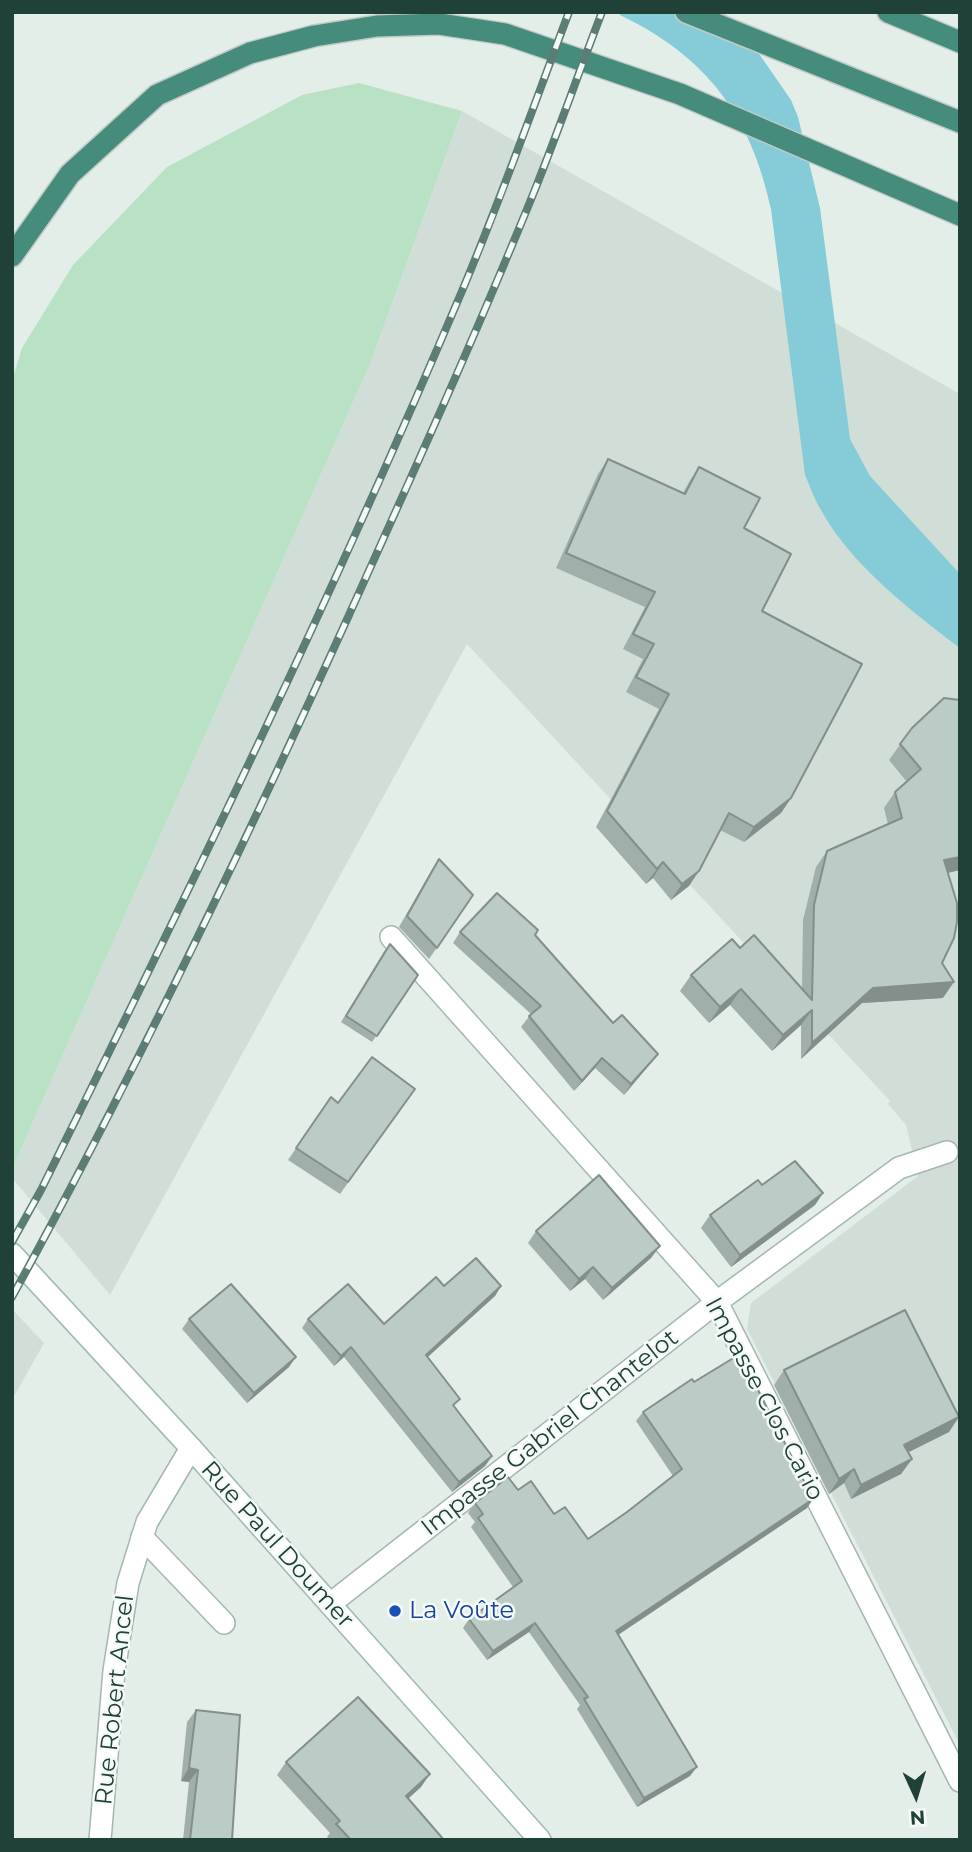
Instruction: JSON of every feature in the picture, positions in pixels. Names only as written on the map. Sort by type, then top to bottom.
[{"type":"highway","points":[[686,12],[960,122]]},
{"type":"highway","points":[[888,12],[960,42]]},
{"type":"highway","points":[[12,256],[70,174],[158,95],[250,54],[314,36],[377,26],[439,24],[505,34],[680,94],[960,215]]},
{"type":"street","name":"Impasse Clos Cario","points":[[391,937],[717,1302],[960,1781]]},
{"type":"street","name":"Impasse Gabriel Chantelot","points":[[330,1604],[717,1302],[899,1168],[947,1152]]},
{"type":"street","name":"Rue Paul Doumer","points":[[12,1254],[191,1448],[540,1840]]},
{"type":"street","name":"Rue Robert Ancel","points":[[100,1840],[114,1671],[128,1583],[147,1522],[191,1448]]},
{"type":"street","points":[[142,1537],[224,1623]]},
{"type":"shaded area","points":[[462,111],[960,394],[960,1745],[747,1329],[751,1303],[918,1176],[906,1125],[888,1104],[890,1101],[467,644],[110,1295],[12,1178],[12,1169],[370,364]]},
{"type":"shaded area","points":[[12,1309],[44,1343],[12,1400]]},
{"type":"green space","points":[[359,83],[462,111],[370,364],[12,1169],[12,381],[22,348],[73,265],[167,167],[302,95]]},
{"type":"water","points":[[621,12],[722,12],[744,32],[791,100],[798,117],[820,208],[850,439],[870,476],[960,574],[960,648],[902,603],[865,568],[848,550],[819,506],[805,475],[771,209],[751,145],[720,92],[700,70],[650,31],[620,15]]},
{"type":"building","points":[[608,459],[685,494],[699,467],[760,498],[744,528],[791,554],[762,611],[862,664],[791,798],[754,827],[729,813],[699,871],[682,884],[663,862],[657,869],[607,811],[669,694],[636,677],[654,644],[633,634],[655,592],[566,553]]},
{"type":"building","points":[[944,698],[960,700],[960,857],[944,860],[957,903],[957,922],[954,938],[942,963],[954,982],[873,988],[812,1043],[812,1010],[783,1035],[741,989],[720,1007],[691,975],[732,939],[740,948],[754,935],[812,1000],[814,905],[827,851],[902,818],[895,792],[921,769],[900,744],[912,728]]},
{"type":"building","points":[[439,859],[473,895],[437,948],[407,916]]},
{"type":"building","points":[[497,893],[538,930],[535,935],[613,1023],[622,1015],[658,1054],[631,1084],[602,1058],[582,1081],[529,1016],[541,1006],[460,932]]},
{"type":"building","points":[[390,944],[418,975],[377,1036],[346,1016]]},
{"type":"building","points":[[372,1057],[415,1089],[348,1182],[296,1148],[331,1097],[338,1103]]},
{"type":"building","points":[[795,1161],[823,1193],[740,1255],[710,1215],[758,1180],[762,1185]]},
{"type":"building","points":[[599,1175],[660,1246],[612,1288],[593,1267],[579,1279],[536,1231]]},
{"type":"building","points":[[476,1258],[501,1286],[426,1355],[460,1399],[453,1405],[492,1456],[459,1482],[351,1347],[341,1356],[308,1319],[348,1284],[384,1324],[436,1277],[444,1286]]},
{"type":"building","points":[[231,1284],[296,1357],[254,1393],[189,1319]]},
{"type":"building","points":[[905,1310],[959,1417],[904,1445],[912,1459],[861,1485],[854,1469],[839,1479],[784,1370]]},
{"type":"building","points":[[740,1354],[813,1499],[616,1631],[697,1767],[644,1798],[584,1699],[588,1697],[535,1623],[493,1651],[469,1619],[522,1581],[478,1518],[483,1514],[475,1503],[508,1477],[518,1490],[531,1481],[554,1514],[565,1507],[588,1539],[682,1469],[643,1412],[692,1379],[694,1382]]},
{"type":"building","points":[[358,1697],[430,1774],[406,1796],[444,1840],[351,1840],[336,1824],[340,1821],[286,1762]]},
{"type":"building","points":[[196,1710],[240,1715],[232,1840],[190,1840],[198,1770],[189,1768]]},
{"type":"railway","points":[[12,1242],[41,1190],[205,855],[311,631],[413,405],[476,256],[569,12]]},
{"type":"railway","points":[[12,1297],[145,1045],[309,702],[489,299],[543,170],[602,12]]},
{"type":"place","name":"La Voûte","points":[[395,1611]]}]
